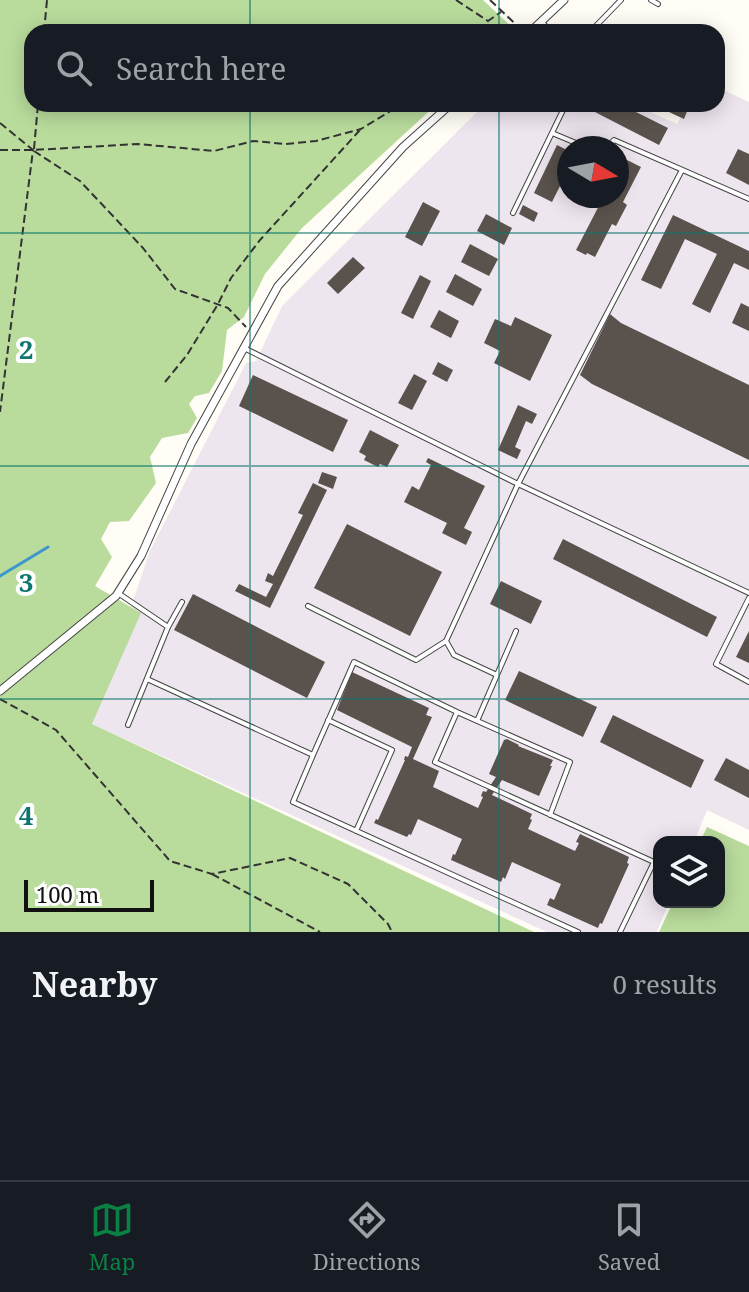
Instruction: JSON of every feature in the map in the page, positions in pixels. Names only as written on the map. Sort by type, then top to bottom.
[{"type":"street","points":[[538,24],[564,0]]},
{"type":"street","points":[[0,691],[81,627],[118,593],[141,556],[191,444],[278,286],[403,147],[442,112]]},
{"type":"lane","points":[[598,24],[621,0]]},
{"type":"lane","points":[[651,0],[658,4]]},
{"type":"lane","points":[[513,213],[562,112]]},
{"type":"lane","points":[[552,133],[559,136]]},
{"type":"lane","points":[[629,147],[749,199]]},
{"type":"lane","points":[[308,606],[416,660],[446,641],[518,484],[682,170]]},
{"type":"lane","points":[[244,348],[749,595],[716,664],[749,682]]},
{"type":"lane","points":[[118,593],[168,627]]},
{"type":"lane","points":[[128,725],[168,627],[182,602]]},
{"type":"lane","points":[[477,721],[516,631]]},
{"type":"lane","points":[[446,641],[454,655],[497,675]]},
{"type":"lane","points":[[550,815],[570,762],[354,662],[293,802],[578,932]]},
{"type":"lane","points":[[147,679],[313,755]]},
{"type":"lane","points":[[457,712],[435,762],[654,862],[620,932]]},
{"type":"lane","points":[[328,720],[392,750],[356,831]]},
{"type":"path","points":[[45,24],[47,0]]},
{"type":"path","points":[[456,0],[488,21]]},
{"type":"path","points":[[490,0],[517,24]]},
{"type":"path","points":[[486,24],[502,12]]},
{"type":"path","points":[[0,412],[37,112]]},
{"type":"path","points":[[165,382],[187,355],[231,278],[260,240],[361,129],[389,112]]},
{"type":"path","points":[[0,123],[33,150],[80,181],[143,248],[175,289],[228,308],[252,334]]},
{"type":"path","points":[[0,150],[138,144],[214,151],[253,141],[286,144],[316,141],[361,129]]},
{"type":"path","points":[[0,699],[56,730],[170,861],[212,874],[320,932]]},
{"type":"path","points":[[212,874],[290,858],[348,884],[388,924],[392,932]]},
{"type":"shaded area","points":[[725,91],[749,102],[749,830],[707,810],[696,836],[653,836],[653,908],[667,908],[657,932],[547,932],[92,724],[149,553],[246,363],[256,361],[282,306],[477,112],[650,112],[677,124],[684,112],[725,112]]},
{"type":"green space","points":[[0,0],[483,0],[509,24],[24,24],[24,112],[428,112],[302,228],[265,274],[244,317],[227,330],[222,371],[209,393],[195,396],[189,404],[197,418],[188,433],[162,438],[150,457],[156,483],[129,521],[110,522],[101,539],[112,557],[95,586],[141,613],[92,724],[534,932],[0,932]]},
{"type":"green space","points":[[707,827],[749,846],[749,932],[659,932],[670,908],[725,908],[725,836],[703,836]]},
{"type":"building","points":[[595,112],[636,112],[668,128],[659,145]]},
{"type":"building","points":[[669,112],[687,112],[684,119]]},
{"type":"building","points":[[557,145],[557,192],[552,202],[534,193]]},
{"type":"building","points":[[738,149],[749,154],[749,185],[726,173]]},
{"type":"building","points":[[629,161],[641,167],[629,190]]},
{"type":"building","points":[[423,202],[440,211],[422,246],[405,237]]},
{"type":"building","points":[[523,205],[538,213],[534,222],[519,214]]},
{"type":"building","points":[[598,208],[625,208],[616,226],[612,224],[595,257],[576,250]]},
{"type":"building","points":[[486,214],[512,228],[504,245],[477,231]]},
{"type":"building","points":[[673,215],[749,251],[749,270],[734,263],[710,313],[692,304],[717,254],[685,239],[661,289],[641,280]]},
{"type":"building","points":[[470,244],[498,259],[489,276],[461,262]]},
{"type":"building","points":[[353,257],[365,268],[338,294],[327,283]]},
{"type":"building","points":[[455,274],[482,289],[473,306],[446,292]]},
{"type":"building","points":[[420,275],[431,281],[413,319],[401,313]]},
{"type":"building","points":[[741,303],[749,307],[749,331],[732,323]]},
{"type":"building","points":[[439,310],[459,321],[451,338],[430,327]]},
{"type":"building","points":[[610,314],[621,323],[749,385],[749,460],[592,384],[580,375]]},
{"type":"building","points":[[515,317],[552,335],[530,381],[494,363],[500,351],[484,343],[495,319],[511,326]]},
{"type":"building","points":[[438,362],[453,370],[447,382],[432,374]]},
{"type":"building","points":[[414,374],[427,381],[412,410],[398,403]]},
{"type":"building","points":[[253,375],[348,420],[333,452],[239,406]]},
{"type":"building","points":[[518,405],[537,414],[532,424],[526,421],[515,447],[521,450],[517,459],[498,450]]},
{"type":"building","points":[[370,430],[399,445],[387,467],[380,464],[378,467],[364,460],[366,456],[359,452]]},
{"type":"building","points":[[428,458],[485,486],[464,528],[472,532],[466,545],[442,533],[447,523],[404,502],[412,486],[419,490],[431,465],[426,462]]},
{"type":"building","points":[[322,472],[337,477],[333,489],[318,483]]},
{"type":"building","points":[[313,483],[327,490],[270,608],[235,591],[239,584],[266,597],[273,584],[265,581],[268,573],[273,576],[303,515],[298,513]]},
{"type":"building","points":[[347,524],[442,572],[410,636],[314,588]]},
{"type":"building","points":[[563,539],[717,617],[707,637],[553,559]]},
{"type":"building","points":[[501,581],[542,601],[531,624],[490,604]]},
{"type":"building","points":[[193,594],[325,662],[307,698],[174,630]]},
{"type":"building","points":[[749,631],[749,663],[736,657]]},
{"type":"building","points":[[519,671],[597,707],[583,737],[505,700]]},
{"type":"building","points":[[352,672],[429,708],[426,715],[432,717],[413,759],[439,771],[433,787],[478,808],[483,791],[486,792],[496,777],[489,774],[504,740],[553,760],[539,796],[502,780],[492,795],[532,814],[528,829],[575,851],[580,834],[629,857],[629,864],[598,928],[547,905],[550,898],[554,900],[561,884],[512,862],[501,882],[451,860],[462,839],[418,819],[407,837],[374,823],[412,747],[337,710]]},
{"type":"building","points":[[613,715],[704,760],[691,788],[600,742]]},
{"type":"building","points":[[726,758],[749,770],[749,798],[714,780]]},
{"type":"waterway","points":[[0,576],[48,547]]}]
